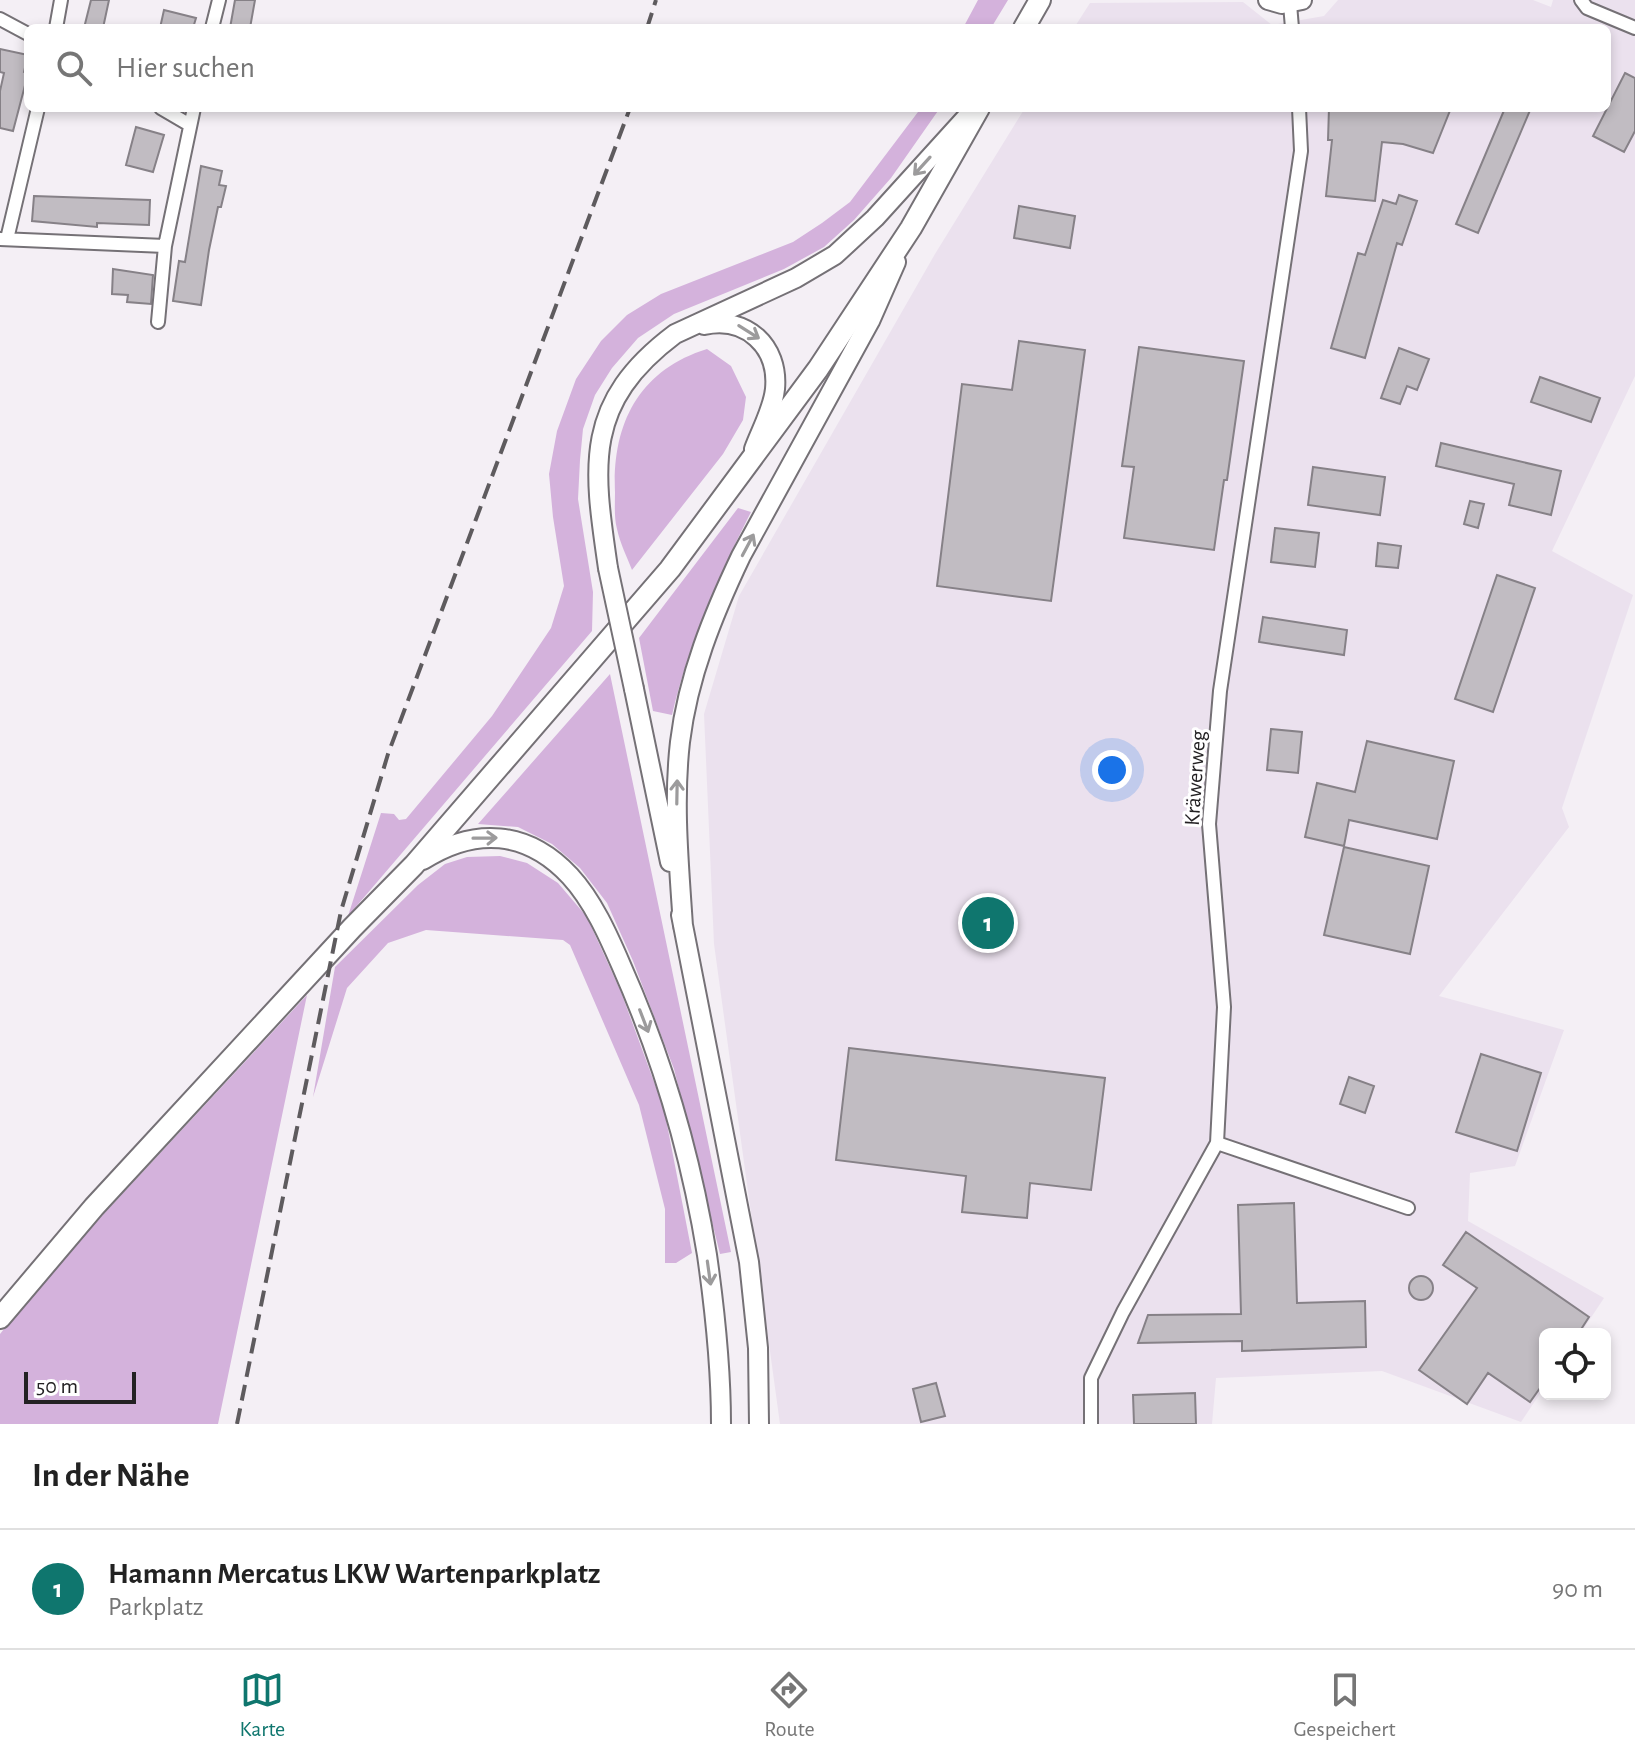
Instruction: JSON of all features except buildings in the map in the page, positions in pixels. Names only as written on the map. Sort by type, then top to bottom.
[{"type":"main road","points":[[1268,0],[1296,2]]},
{"type":"main road","points":[[759,1424],[758,1348],[749,1262],[608,568],[597,491],[601,435],[624,385],[658,346],[675,334],[796,278],[835,255],[875,218],[973,112]]},
{"type":"main road","points":[[0,1318],[105,1195],[414,865],[670,569],[818,369],[911,228],[975,112]]},
{"type":"main road","points":[[683,926],[677,781],[680,742],[695,671],[741,556],[870,321],[911,228]]},
{"type":"main road","points":[[675,334],[714,323],[729,323],[752,333],[769,352],[775,376],[773,399],[748,465]]},
{"type":"main road","points":[[414,865],[445,846],[462,840],[497,838],[516,842],[559,865],[593,909],[612,944],[646,1025],[688,1158],[713,1301],[721,1424]]},
{"type":"street","points":[[57,24],[61,0]]},
{"type":"street","points":[[213,24],[219,0]]},
{"type":"street","points":[[1581,0],[1587,8],[1635,28]]},
{"type":"street","points":[[1293,24],[1296,2]]},
{"type":"street","points":[[0,19],[24,32]]},
{"type":"street","points":[[37,112],[3,239],[165,246]]},
{"type":"street","points":[[168,112],[190,125]]},
{"type":"street","points":[[158,322],[165,246],[193,112]]},
{"type":"street","name":"Kräwerweg","points":[[1091,1424],[1091,1378],[1123,1312],[1217,1143],[1224,1007],[1209,824],[1220,691],[1301,151],[1299,112]]},
{"type":"street","points":[[1217,1143],[1408,1208]]},
{"type":"shaded area","points":[[978,0],[1008,0],[993,24],[965,24]]},
{"type":"shaded area","points":[[1338,0],[1533,0],[1551,7],[1553,0],[1635,0],[1635,376],[1552,551],[1633,595],[1562,808],[1569,827],[1439,996],[1564,1030],[1515,1166],[1470,1173],[1468,1221],[1604,1298],[1584,1328],[1539,1328],[1539,1395],[1521,1422],[1382,1371],[1216,1378],[1212,1424],[780,1424],[714,944],[704,714],[739,596],[935,254],[1023,112],[1611,112],[1611,24],[1278,24],[1324,16]]},
{"type":"shaded area","points":[[1243,2],[1271,24],[1077,24],[1090,3]]},
{"type":"shaded area","points":[[918,112],[937,112],[891,178],[854,220],[824,247],[784,269],[674,314],[638,338],[612,368],[595,395],[583,429],[580,460],[578,499],[593,592],[592,631],[348,916],[381,813],[394,814],[399,820],[406,819],[492,716],[551,628],[564,586],[549,474],[557,431],[576,379],[601,341],[627,315],[661,294],[793,242],[850,202]]},
{"type":"shaded area","points":[[707,349],[731,366],[746,397],[743,420],[723,454],[632,570],[615,516],[615,467],[625,422],[647,386],[683,358]]},
{"type":"shaded area","points":[[738,508],[751,512],[706,611],[672,715],[653,711],[639,638]]},
{"type":"shaded area","points":[[610,674],[731,1252],[720,1254],[674,1069],[633,961],[607,903],[580,868],[552,844],[518,827],[478,824]]},
{"type":"shaded area","points":[[500,856],[527,863],[558,883],[587,917],[621,992],[664,1109],[692,1253],[676,1263],[665,1263],[665,1209],[639,1105],[570,945],[563,940],[426,930],[388,943],[347,988],[313,1097],[335,967],[418,885],[445,864],[467,857]]},
{"type":"shaded area","points":[[307,995],[218,1424],[0,1424],[0,1334],[48,1274]]},
{"type":"railway","points":[[648,24],[656,0]]},
{"type":"railway","points":[[237,1424],[341,911],[388,754],[629,112]]},
{"type":"place","name":"Hamann Mercatus LKW Wartenparkplatz","points":[[988,923]]}]
